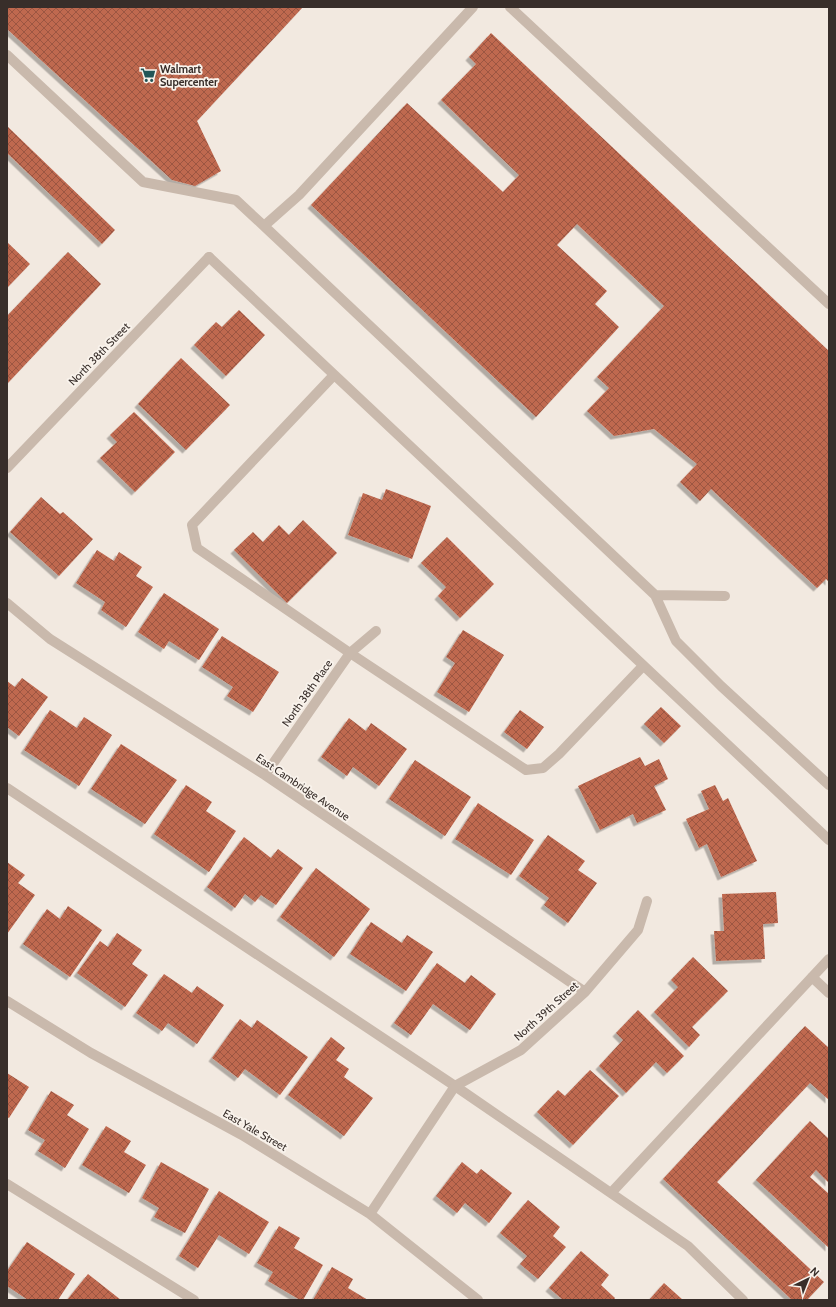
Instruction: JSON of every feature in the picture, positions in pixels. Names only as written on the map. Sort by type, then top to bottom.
[{"type":"street","points":[[264,226],[299,195],[473,7]]},
{"type":"street","points":[[510,7],[829,304]]},
{"type":"street","points":[[7,55],[143,182],[236,200],[655,594],[676,641],[721,686],[829,785]]},
{"type":"street","name":"North 38th Street","points":[[7,468],[209,257],[334,375]]},
{"type":"street","points":[[643,666],[559,754],[543,768],[526,770],[350,653],[197,548],[192,525],[334,375],[829,840]]},
{"type":"street","points":[[655,594],[725,596]]},
{"type":"street","name":"East Cambridge Avenue","points":[[7,603],[50,639],[265,775],[585,992]]},
{"type":"street","name":"North 38th Place","points":[[265,775],[350,653],[376,631]]},
{"type":"street","points":[[7,788],[455,1086],[688,1246],[743,1300]]},
{"type":"street","name":"North 39th Street","points":[[370,1214],[455,1086],[521,1050],[585,992],[638,930],[646,901]]},
{"type":"street","points":[[611,1193],[829,959]]},
{"type":"street","points":[[812,977],[829,993]]},
{"type":"street","name":"East Yale Street","points":[[7,1001],[91,1053],[242,1135],[370,1214],[478,1300]]},
{"type":"street","points":[[7,1184],[194,1300]]},
{"type":"building","name":"Walmart Supercenter","points":[[7,7],[303,7],[197,121],[221,171],[195,186],[172,180],[7,29]]},
{"type":"building","points":[[491,33],[829,351],[829,582],[826,579],[817,588],[711,489],[700,501],[680,482],[697,464],[654,429],[614,436],[587,411],[609,388],[597,377],[664,306],[577,224],[557,245],[607,291],[595,304],[619,327],[536,417],[311,205],[407,103],[503,192],[519,175],[441,100],[476,64],[469,57]]},
{"type":"building","points":[[7,126],[115,230],[102,244],[7,153]]},
{"type":"building","points":[[7,242],[30,264],[7,288]]},
{"type":"building","points":[[68,252],[101,284],[7,384],[7,316]]},
{"type":"building","points":[[239,310],[265,335],[226,376],[194,345],[216,322],[222,327]]},
{"type":"building","points":[[181,358],[230,405],[186,450],[138,404]]},
{"type":"building","points":[[134,412],[175,452],[135,492],[100,458],[117,442],[110,435]]},
{"type":"building","points":[[386,489],[431,506],[412,559],[348,535],[363,493],[382,500]]},
{"type":"building","points":[[41,497],[60,514],[63,512],[93,539],[59,576],[10,532]]},
{"type":"building","points":[[303,520],[337,553],[287,603],[234,550],[253,532],[263,542],[279,525],[289,535]]},
{"type":"building","points":[[447,537],[494,584],[460,618],[438,596],[446,587],[421,563]]},
{"type":"building","points":[[97,550],[114,561],[119,552],[142,567],[136,576],[153,587],[126,627],[101,610],[105,602],[76,583]]},
{"type":"building","points":[[164,593],[219,629],[199,660],[169,641],[164,649],[138,632]]},
{"type":"building","points":[[463,630],[504,655],[469,712],[437,692],[455,663],[446,657]]},
{"type":"building","points":[[222,636],[279,672],[253,712],[227,696],[233,687],[202,667]]},
{"type":"building","points":[[22,678],[48,697],[19,736],[7,727],[7,681],[15,687]]},
{"type":"building","points":[[661,707],[681,726],[664,743],[644,724]]},
{"type":"building","points":[[50,710],[77,728],[84,717],[112,735],[79,786],[24,750]]},
{"type":"building","points":[[520,710],[544,727],[527,749],[504,732]]},
{"type":"building","points":[[349,718],[366,731],[371,723],[407,749],[379,786],[353,767],[347,776],[321,757]]},
{"type":"building","points":[[121,744],[177,780],[145,824],[91,789]]},
{"type":"building","points":[[640,757],[645,766],[659,759],[668,779],[654,786],[666,810],[637,823],[633,814],[600,830],[578,786]]},
{"type":"building","points":[[415,760],[471,797],[445,836],[389,799]]},
{"type":"building","points":[[186,785],[212,802],[206,811],[236,831],[209,872],[154,834]]},
{"type":"building","points":[[715,785],[723,801],[728,798],[757,861],[721,877],[707,844],[699,848],[686,819],[709,809],[701,791]]},
{"type":"building","points":[[478,803],[534,840],[511,875],[455,839]]},
{"type":"building","points":[[548,835],[585,861],[578,870],[597,883],[568,923],[544,905],[549,898],[519,876]]},
{"type":"building","points":[[244,837],[271,858],[278,849],[303,868],[276,905],[261,895],[255,902],[245,894],[235,908],[207,887]]},
{"type":"building","points":[[7,862],[25,875],[18,883],[35,895],[7,934]]},
{"type":"building","points":[[316,868],[370,909],[334,957],[280,917]]},
{"type":"building","points":[[776,892],[778,923],[763,924],[765,959],[716,961],[714,931],[724,931],[722,894]]},
{"type":"building","points":[[68,906],[102,930],[70,977],[23,944],[47,909],[60,919]]},
{"type":"building","points":[[371,922],[402,943],[407,935],[433,952],[406,991],[350,954]]},
{"type":"building","points":[[117,933],[142,950],[132,964],[148,975],[125,1007],[77,973],[100,941],[108,947]]},
{"type":"building","points":[[693,957],[728,991],[692,1027],[700,1035],[689,1047],[654,1012],[678,987],[671,980]]},
{"type":"building","points":[[437,963],[465,983],[471,975],[496,994],[470,1030],[433,1004],[411,1035],[394,1023]]},
{"type":"building","points":[[164,974],[192,993],[197,986],[224,1005],[197,1044],[168,1023],[162,1031],[136,1013]]},
{"type":"building","points":[[638,1010],[684,1056],[667,1073],[656,1062],[626,1093],[599,1066],[623,1040],[616,1033]]},
{"type":"building","points":[[240,1019],[252,1028],[257,1020],[308,1057],[280,1095],[245,1069],[238,1078],[212,1058]]},
{"type":"building","points":[[805,1026],[829,1048],[829,1100],[810,1083],[717,1182],[824,1282],[807,1300],[792,1300],[663,1179]]},
{"type":"building","points":[[331,1037],[345,1048],[336,1060],[349,1069],[344,1077],[373,1098],[344,1136],[288,1095]]},
{"type":"building","points":[[590,1070],[619,1096],[573,1145],[537,1112],[558,1090],[565,1096]]},
{"type":"building","points":[[7,1073],[29,1087],[9,1118],[7,1117]]},
{"type":"building","points":[[51,1091],[74,1105],[67,1115],[89,1129],[65,1168],[38,1151],[45,1140],[28,1130]]},
{"type":"building","points":[[810,1121],[829,1139],[829,1183],[816,1170],[810,1177],[829,1194],[829,1248],[756,1180]]},
{"type":"building","points":[[106,1126],[131,1141],[124,1152],[146,1165],[129,1193],[82,1165]]},
{"type":"building","points":[[161,1162],[209,1189],[185,1233],[154,1217],[159,1208],[142,1198]]},
{"type":"building","points":[[462,1162],[477,1174],[481,1169],[512,1193],[489,1223],[465,1203],[457,1213],[436,1196]]},
{"type":"building","points":[[219,1191],[269,1222],[249,1254],[219,1235],[198,1268],[179,1256]]},
{"type":"building","points":[[528,1200],[560,1227],[553,1236],[566,1247],[538,1279],[520,1264],[527,1256],[500,1233]]},
{"type":"building","points":[[279,1226],[300,1238],[294,1248],[323,1265],[303,1300],[300,1300],[268,1281],[273,1272],[257,1263]]},
{"type":"building","points":[[27,1242],[75,1274],[58,1300],[28,1300],[7,1286],[7,1271]]},
{"type":"building","points":[[581,1251],[609,1275],[601,1285],[615,1298],[614,1300],[563,1300],[549,1288]]},
{"type":"building","points":[[332,1267],[353,1279],[348,1288],[368,1300],[313,1300]]},
{"type":"building","points":[[88,1274],[121,1300],[67,1300]]},
{"type":"building","points":[[664,1283],[683,1300],[649,1300]]},
{"type":"place","name":"Walmart Supercenter","points":[[148,75]]}]
